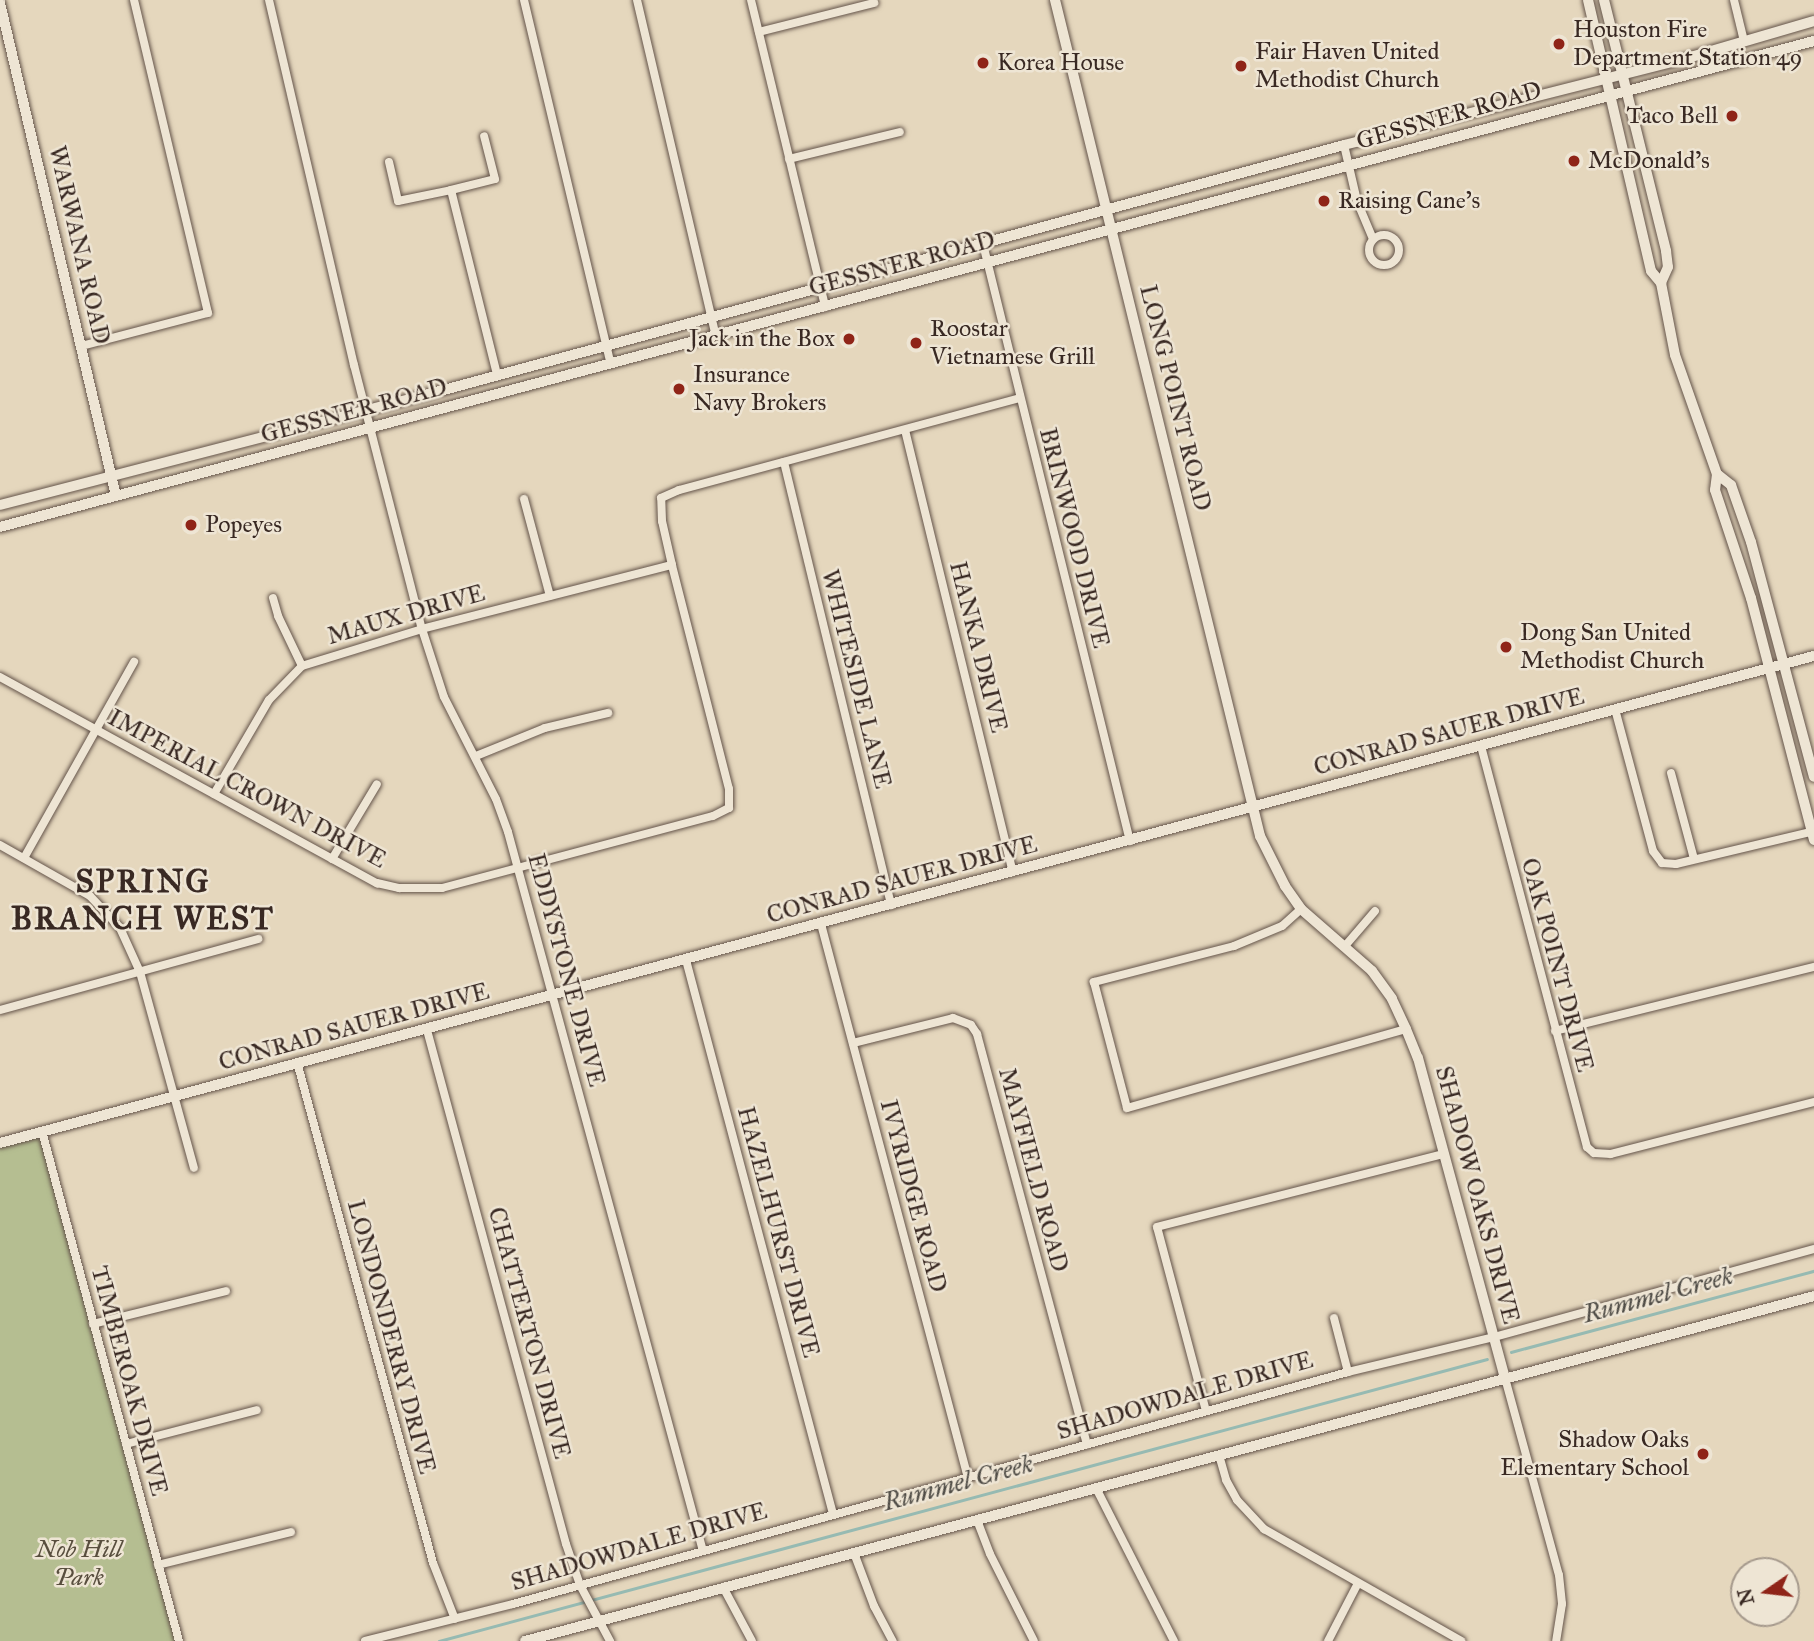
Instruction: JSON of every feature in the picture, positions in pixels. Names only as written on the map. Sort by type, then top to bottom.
[{"type":"main road","name":"LONG POINT ROAD","points":[[1055,0],[1252,807]]},
{"type":"main road","points":[[1588,0],[1651,271],[1661,283],[1675,355],[1717,474],[1715,490],[1739,558],[1813,834]]},
{"type":"main road","points":[[1604,0],[1625,75],[1667,251],[1668,267],[1661,283]]},
{"type":"main road","name":"WARWANA ROAD","points":[[0,3],[116,496]]},
{"type":"main road","name":"GESSNER ROAD","points":[[0,505],[497,375],[1344,145],[1625,75],[1814,21]]},
{"type":"main road","name":"GESSNER ROAD","points":[[0,527],[1814,41]]},
{"type":"main road","points":[[1571,88],[1575,103]]},
{"type":"main road","points":[[1461,115],[1466,134]]},
{"type":"main road","points":[[1717,474],[1731,485],[1785,663],[1814,777]]},
{"type":"main road","name":"CONRAD SAUER DRIVE","points":[[0,1143],[1814,656]]},
{"type":"main road","name":"SHADOW OAKS DRIVE","points":[[1252,807],[1272,864],[1301,909],[1345,946],[1385,990],[1406,1029],[1418,1058],[1505,1378]]},
{"type":"main road","points":[[525,1641],[1814,1296]]},
{"type":"street","points":[[81,346],[208,313],[134,0]]},
{"type":"street","name":"EDDYSTONE DRIVE","points":[[269,0],[365,409],[422,629],[444,697],[496,799],[518,867],[703,1551]]},
{"type":"street","points":[[524,0],[611,364]]},
{"type":"street","points":[[637,0],[716,336]]},
{"type":"street","points":[[751,0],[825,307]]},
{"type":"street","points":[[1734,0],[1744,41]]},
{"type":"street","points":[[759,32],[874,3]]},
{"type":"street","points":[[789,159],[900,132]]},
{"type":"street","points":[[389,162],[398,201],[495,179],[484,136]]},
{"type":"street","points":[[1344,145],[1362,217],[1373,239]]},
{"type":"street","points":[[451,190],[497,375]]},
{"type":"street","name":"BRINWOOD DRIVE","points":[[983,244],[1130,841]]},
{"type":"street","points":[[672,565],[660,498],[680,490],[1020,398]]},
{"type":"street","name":"HANKA DRIVE","points":[[905,430],[1013,873]]},
{"type":"street","name":"WHITESIDE LANE","points":[[785,462],[891,905]]},
{"type":"street","points":[[524,499],[550,596]]},
{"type":"street","name":"MAUX DRIVE","points":[[214,794],[269,700],[302,666],[422,629],[672,565]]},
{"type":"street","name":"IMPERIAL CROWN DRIVE","points":[[0,677],[377,883],[420,890],[442,888],[713,816],[729,808],[729,789],[672,565]]},
{"type":"street","points":[[273,598],[278,616],[302,666]]},
{"type":"street","points":[[24,858],[134,662]]},
{"type":"street","points":[[1615,709],[1653,851],[1662,863],[1676,864],[1813,834]]},
{"type":"street","points":[[475,757],[534,732],[608,713]]},
{"type":"street","name":"OAK POINT DRIVE","points":[[1481,746],[1587,1147],[1601,1155],[1814,1102]]},
{"type":"street","points":[[1671,773],[1694,859]]},
{"type":"street","points":[[332,859],[377,784]]},
{"type":"street","points":[[0,845],[103,907],[120,928],[140,972],[194,1168]]},
{"type":"street","points":[[1301,909],[1282,926],[1234,946],[1094,982],[1127,1108],[1406,1029]]},
{"type":"street","points":[[1345,946],[1376,911]]},
{"type":"street","name":"IVYRIDGE ROAD","points":[[821,924],[968,1478]]},
{"type":"street","points":[[0,1010],[258,939]]},
{"type":"street","name":"HAZELHURST DRIVE","points":[[686,960],[833,1514]]},
{"type":"street","points":[[1555,1031],[1814,967]]},
{"type":"street","name":"MAYFIELD ROAD","points":[[853,1044],[953,1018],[971,1025],[980,1047],[1087,1445]]},
{"type":"street","name":"CHATTERTON DRIVE","points":[[426,1030],[563,1531],[580,1585],[610,1641]]},
{"type":"street","name":"LONDONDERRY DRIVE","points":[[297,1062],[433,1563],[455,1619]]},
{"type":"street","name":"TIMBEROAK DRIVE","points":[[42,1131],[179,1641]]},
{"type":"street","points":[[1206,1411],[1157,1227],[1444,1154]]},
{"type":"street","name":"SHADOWDALE DRIVE","points":[[365,1641],[580,1585],[1348,1372],[1494,1337],[1814,1249]]},
{"type":"street","points":[[93,1324],[226,1291]]},
{"type":"street","points":[[1334,1318],[1348,1372]]},
{"type":"street","name":"SHADOW OAKS DRIVE","points":[[1505,1378],[1559,1575],[1562,1604],[1556,1641]]},
{"type":"street","points":[[126,1444],[257,1410]]},
{"type":"street","points":[[1219,1455],[1226,1480],[1251,1518],[1278,1539],[1461,1641]]},
{"type":"street","points":[[1096,1488],[1174,1641]]},
{"type":"street","points":[[977,1520],[990,1554],[1034,1641]]},
{"type":"street","points":[[158,1565],[291,1532]]},
{"type":"street","points":[[854,1553],[874,1606],[893,1641]]},
{"type":"street","points":[[1328,1641],[1357,1585]]},
{"type":"street","points":[[723,1587],[752,1641]]},
{"type":"green space","name":"Nob Hill Park","points":[[42,1131],[179,1641],[0,1641],[0,1143]]},
{"type":"waterway","name":"Rummel Creek","points":[[1511,1352],[1814,1271]]},
{"type":"waterway","name":"Rummel Creek","points":[[439,1641],[1487,1359]]},
{"type":"place","name":"Houston Fire Department Station 49","points":[[1559,44]]},
{"type":"place","name":"Korea House","points":[[983,63]]},
{"type":"place","name":"Fair Haven United Methodist Church","points":[[1241,66]]},
{"type":"place","name":"Taco Bell","points":[[1732,116]]},
{"type":"place","name":"McDonald's","points":[[1574,161]]},
{"type":"place","name":"Raising Cane's","points":[[1324,201]]},
{"type":"place","name":"Jack in the Box","points":[[849,339]]},
{"type":"place","name":"Roostar Vietnamese Grill","points":[[916,343]]},
{"type":"place","name":"Insurance Navy Brokers","points":[[679,389]]},
{"type":"place","name":"Popeyes","points":[[191,525]]},
{"type":"place","name":"Dong San United Methodist Church","points":[[1506,647]]},
{"type":"place","name":"Shadow Oaks Elementary School","points":[[1703,1454]]},
{"type":"district","name":"SPRING BRANCH WEST","points":[[143,902]]}]
